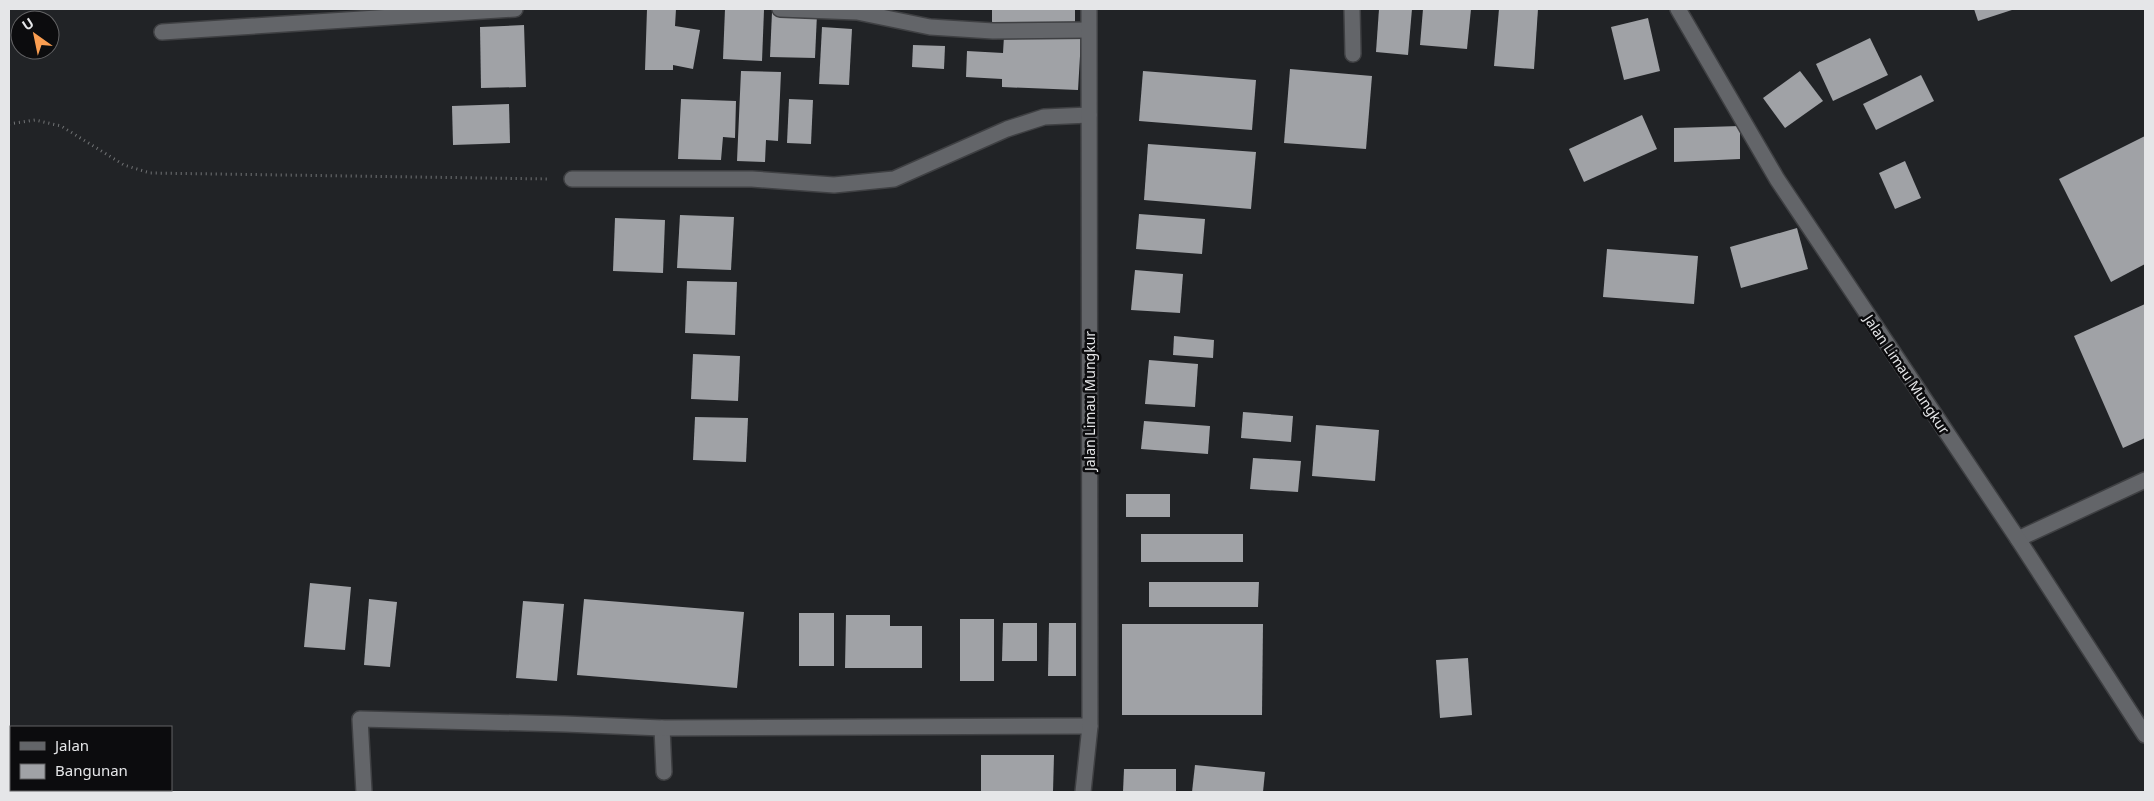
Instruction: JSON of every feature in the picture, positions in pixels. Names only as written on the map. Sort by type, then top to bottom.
[{"type":"street","points":[[162,32],[515,9]]},
{"type":"street","points":[[780,9],[857,12],[930,27],[993,31],[1088,30]]},
{"type":"street","name":"Jalan Limau Mungkur","points":[[1083,792],[1090,726],[1089,9]]},
{"type":"street","points":[[1352,9],[1353,54]]},
{"type":"street","name":"Jalan Limau Mungkur","points":[[1678,9],[1777,179],[2018,539],[2145,735]]},
{"type":"street","points":[[572,179],[752,179],[834,184],[894,179],[1007,129],[1044,117],[1089,115]]},
{"type":"street","points":[[2018,539],[2145,480]]},
{"type":"street","points":[[364,792],[360,719],[662,728],[1090,726]]},
{"type":"street","points":[[662,728],[664,772]]},
{"type":"path","points":[[9,124],[35,120],[61,126],[124,165],[150,173],[572,179]]},
{"type":"building","points":[[647,9],[676,9],[675,26],[700,30],[693,69],[673,65],[673,70],[645,70]]},
{"type":"building","points":[[725,9],[764,10],[762,61],[723,59]]},
{"type":"building","points":[[992,9],[1075,9],[1075,25],[992,22]]},
{"type":"building","points":[[1379,9],[1412,9],[1408,55],[1376,52]]},
{"type":"building","points":[[1423,9],[1471,9],[1467,49],[1420,45]]},
{"type":"building","points":[[1499,9],[1538,9],[1534,69],[1494,66]]},
{"type":"building","points":[[1974,9],[2015,9],[1978,21]]},
{"type":"building","points":[[772,12],[817,14],[815,58],[770,57]]},
{"type":"building","points":[[1648,18],[1660,71],[1624,80],[1611,27]]},
{"type":"building","points":[[524,25],[526,87],[481,88],[480,27]]},
{"type":"building","points":[[822,27],[852,29],[849,85],[819,84]]},
{"type":"building","points":[[1004,36],[1081,39],[1078,90],[1002,87],[1002,79],[966,77],[967,51],[1003,53]]},
{"type":"building","points":[[1870,38],[1888,75],[1833,101],[1816,64]]},
{"type":"building","points":[[913,45],[945,46],[944,69],[912,67]]},
{"type":"building","points":[[1290,69],[1372,76],[1366,149],[1284,143]]},
{"type":"building","points":[[741,71],[781,72],[778,141],[766,140],[765,162],[737,161]]},
{"type":"building","points":[[1143,71],[1256,80],[1252,130],[1139,121]]},
{"type":"building","points":[[1800,71],[1823,101],[1785,128],[1763,98]]},
{"type":"building","points":[[1921,75],[1934,101],[1876,130],[1863,104]]},
{"type":"building","points":[[681,99],[736,101],[735,138],[723,137],[721,160],[678,159]]},
{"type":"building","points":[[789,99],[813,100],[811,144],[787,143]]},
{"type":"building","points":[[509,104],[510,143],[453,145],[452,106]]},
{"type":"building","points":[[1642,115],[1657,149],[1584,182],[1569,149]]},
{"type":"building","points":[[1740,126],[1740,159],[1674,162],[1674,128]]},
{"type":"building","points":[[2145,136],[2145,264],[2111,282],[2059,179]]},
{"type":"building","points":[[1148,144],[1256,152],[1251,209],[1144,200]]},
{"type":"building","points":[[1905,161],[1921,198],[1895,209],[1879,173]]},
{"type":"building","points":[[1139,214],[1205,219],[1202,254],[1136,249]]},
{"type":"building","points":[[680,215],[734,217],[731,270],[677,268]]},
{"type":"building","points":[[615,218],[665,220],[663,273],[613,271]]},
{"type":"building","points":[[1797,228],[1808,269],[1741,288],[1730,247]]},
{"type":"building","points":[[1607,249],[1698,256],[1694,304],[1603,297]]},
{"type":"building","points":[[1135,270],[1183,274],[1180,313],[1131,310]]},
{"type":"building","points":[[687,281],[737,282],[735,335],[685,333]]},
{"type":"building","points":[[2145,304],[2145,438],[2123,448],[2074,336]]},
{"type":"building","points":[[1174,336],[1214,340],[1213,358],[1173,355]]},
{"type":"building","points":[[693,354],[740,356],[738,401],[691,399]]},
{"type":"building","points":[[1149,360],[1198,364],[1195,407],[1145,404]]},
{"type":"building","points":[[1243,412],[1293,416],[1291,442],[1241,438]]},
{"type":"building","points":[[695,417],[748,418],[746,462],[693,460]]},
{"type":"building","points":[[1144,421],[1210,426],[1208,454],[1141,449]]},
{"type":"building","points":[[1316,425],[1379,430],[1375,481],[1312,476]]},
{"type":"building","points":[[1253,458],[1301,461],[1298,492],[1250,489]]},
{"type":"building","points":[[1126,494],[1170,494],[1170,517],[1126,517]]},
{"type":"building","points":[[1141,534],[1243,534],[1243,562],[1141,562]]},
{"type":"building","points":[[1149,582],[1259,582],[1258,607],[1149,607]]},
{"type":"building","points":[[310,583],[351,587],[345,650],[304,647]]},
{"type":"building","points":[[369,599],[397,602],[390,667],[364,665]]},
{"type":"building","points":[[584,599],[744,612],[737,688],[577,675]]},
{"type":"building","points":[[523,601],[564,604],[557,681],[516,678]]},
{"type":"building","points":[[799,613],[834,613],[834,666],[799,666]]},
{"type":"building","points":[[846,615],[890,615],[890,626],[922,626],[922,668],[845,668]]},
{"type":"building","points":[[960,619],[994,619],[994,681],[960,681]]},
{"type":"building","points":[[1003,623],[1037,623],[1037,661],[1002,661]]},
{"type":"building","points":[[1049,623],[1076,623],[1076,676],[1048,676]]},
{"type":"building","points":[[1122,624],[1263,624],[1262,715],[1122,715]]},
{"type":"building","points":[[1468,658],[1472,715],[1440,718],[1436,660]]},
{"type":"building","points":[[981,755],[1054,755],[1053,792],[981,792]]},
{"type":"building","points":[[1195,765],[1265,772],[1263,792],[1192,792]]},
{"type":"building","points":[[1124,769],[1176,769],[1176,792],[1123,792]]}]
